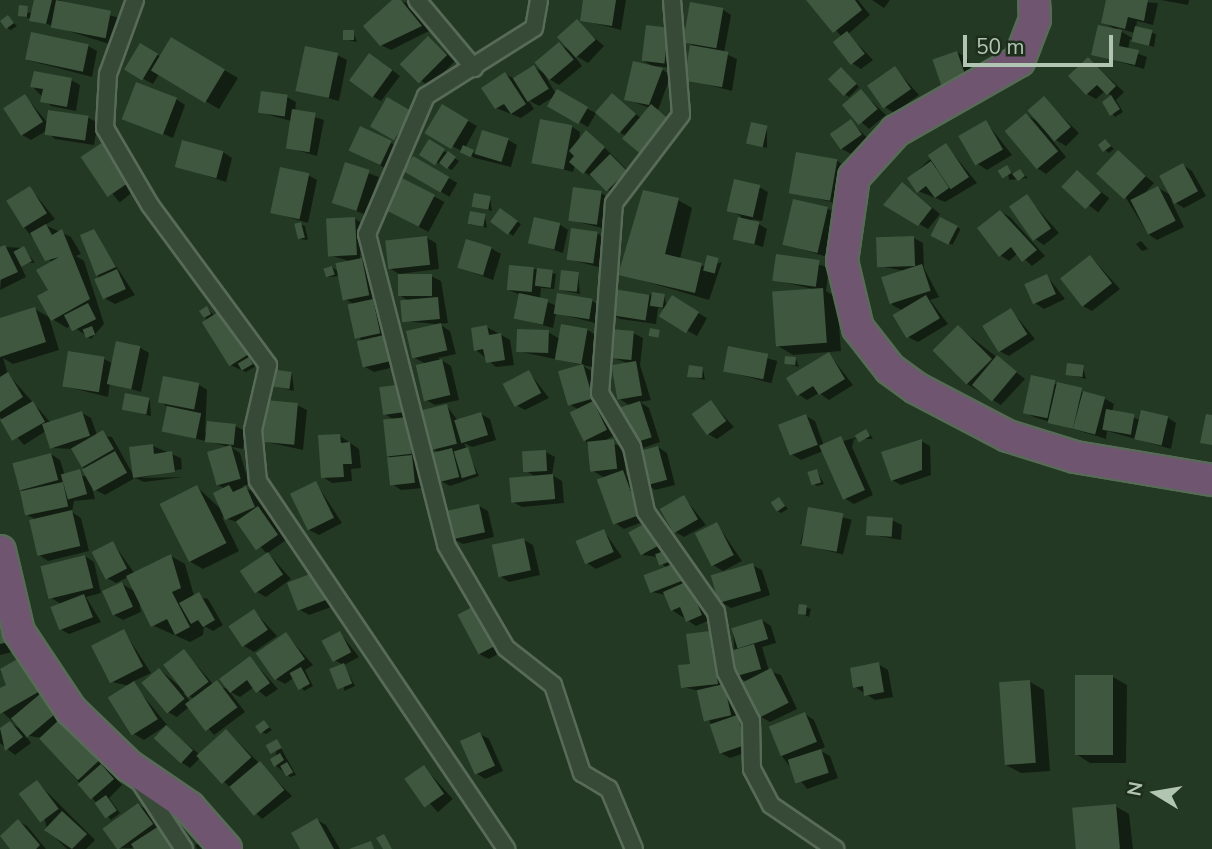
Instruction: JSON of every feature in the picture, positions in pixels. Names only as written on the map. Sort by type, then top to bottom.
[{"type":"highway","points":[[1034,0],[1035,19],[1019,61],[896,131],[854,177],[842,261],[858,328],[890,369],[916,388],[1008,436],[1075,457],[1212,480]]},
{"type":"highway","points":[[0,551],[19,632],[38,666],[71,710],[129,766],[189,807],[226,849]]},
{"type":"street","points":[[135,0],[108,74],[105,128],[150,205],[268,365],[253,430],[258,481],[506,849]]},
{"type":"street","points":[[417,0],[474,68]]},
{"type":"street","points":[[538,0],[534,28],[426,96],[367,234],[446,545],[506,648],[553,685],[582,773],[609,789],[634,849]]},
{"type":"street","points":[[672,0],[681,115],[614,203],[600,393],[632,447],[646,512],[716,612],[726,671],[751,721],[752,769],[771,805],[835,849]]},
{"type":"street","points":[[129,766],[184,849]]},
{"type":"building","points":[[34,0],[52,0],[46,24],[29,21]]},
{"type":"building","points":[[56,0],[111,11],[106,38],[51,27]]},
{"type":"building","points":[[392,0],[401,0],[422,26],[380,46],[363,26]]},
{"type":"building","points":[[583,0],[616,0],[612,26],[580,21]]},
{"type":"building","points":[[806,0],[855,0],[862,10],[833,33]]},
{"type":"building","points":[[1106,0],[1148,0],[1144,21],[1128,17],[1125,29],[1101,23]]},
{"type":"building","points":[[690,2],[723,8],[716,48],[683,42]]},
{"type":"building","points":[[19,5],[28,6],[27,17],[18,16]]},
{"type":"building","points":[[8,15],[14,23],[6,29],[0,21]]},
{"type":"building","points":[[577,19],[596,40],[576,58],[557,37]]},
{"type":"building","points":[[646,25],[669,28],[664,64],[642,61]]},
{"type":"building","points":[[1098,25],[1122,30],[1119,46],[1139,50],[1135,65],[1091,55]]},
{"type":"building","points":[[1135,26],[1153,30],[1149,46],[1131,42]]},
{"type":"building","points":[[343,30],[354,30],[354,40],[343,40]]},
{"type":"building","points":[[847,31],[865,54],[851,65],[833,42]]},
{"type":"building","points":[[31,32],[89,44],[83,72],[25,59]]},
{"type":"building","points":[[428,36],[447,55],[419,83],[400,64]]},
{"type":"building","points":[[171,37],[225,69],[205,103],[151,70]]},
{"type":"building","points":[[559,42],[574,60],[549,80],[534,63]]},
{"type":"building","points":[[140,43],[158,54],[142,80],[124,70]]},
{"type":"building","points":[[690,45],[728,52],[722,87],[684,80]]},
{"type":"building","points":[[305,46],[338,53],[329,98],[295,91]]},
{"type":"building","points":[[957,51],[966,77],[942,86],[932,59]]},
{"type":"building","points":[[369,53],[392,70],[372,98],[349,81]]},
{"type":"building","points":[[1088,57],[1116,86],[1107,95],[1097,85],[1086,95],[1068,76]]},
{"type":"building","points":[[633,61],[663,68],[649,105],[624,100]]},
{"type":"building","points":[[534,65],[549,89],[528,102],[513,78]]},
{"type":"building","points":[[895,66],[911,89],[883,108],[867,86]]},
{"type":"building","points":[[841,67],[857,84],[844,96],[828,79]]},
{"type":"building","points":[[34,71],[72,78],[67,107],[40,102],[43,89],[30,87]]},
{"type":"building","points":[[505,72],[526,104],[511,114],[504,104],[495,109],[481,88]]},
{"type":"building","points":[[136,82],[177,98],[163,135],[122,119]]},
{"type":"building","points":[[557,89],[588,107],[578,124],[547,106]]},
{"type":"building","points":[[861,89],[878,109],[859,125],[842,105]]},
{"type":"building","points":[[261,91],[288,95],[285,117],[258,113]]},
{"type":"building","points":[[612,93],[636,114],[619,134],[595,113]]},
{"type":"building","points":[[25,94],[43,122],[21,136],[3,108]]},
{"type":"building","points":[[1111,95],[1120,109],[1110,116],[1102,102]]},
{"type":"building","points":[[1044,96],[1071,127],[1054,141],[1027,110]]},
{"type":"building","points":[[387,97],[411,111],[394,140],[370,126]]},
{"type":"building","points":[[442,104],[469,120],[451,149],[424,133]]},
{"type":"building","points":[[651,104],[669,119],[640,153],[622,138]]},
{"type":"building","points":[[292,109],[316,113],[309,152],[286,149]]},
{"type":"building","points":[[48,110],[89,116],[85,140],[45,135]]},
{"type":"building","points":[[1026,113],[1058,151],[1037,169],[1005,131]]},
{"type":"building","points":[[540,119],[572,125],[564,169],[531,163]]},
{"type":"building","points":[[851,119],[862,135],[841,149],[830,134]]},
{"type":"building","points":[[986,120],[1003,149],[975,165],[958,136]]},
{"type":"building","points":[[751,122],[768,126],[763,147],[746,143]]},
{"type":"building","points":[[360,126],[392,141],[380,165],[349,150]]},
{"type":"building","points":[[482,130],[509,138],[501,162],[475,154]]},
{"type":"building","points":[[586,130],[605,147],[583,174],[569,162],[574,156],[569,151]]},
{"type":"building","points":[[429,139],[445,149],[435,165],[419,155]]},
{"type":"building","points":[[1105,139],[1111,146],[1103,152],[1098,145]]},
{"type":"building","points":[[182,140],[224,151],[216,178],[175,167]]},
{"type":"building","points":[[103,142],[130,182],[107,197],[81,157]]},
{"type":"building","points":[[946,143],[969,177],[951,189],[928,155]]},
{"type":"building","points":[[463,145],[474,150],[471,157],[460,152]]},
{"type":"building","points":[[1118,150],[1146,176],[1124,199],[1096,173]]},
{"type":"building","points":[[448,151],[456,157],[447,169],[439,163]]},
{"type":"building","points":[[796,152],[837,159],[830,201],[789,193]]},
{"type":"building","points":[[610,154],[627,171],[606,191],[589,175]]},
{"type":"building","points":[[413,156],[449,177],[440,193],[404,172]]},
{"type":"building","points":[[931,161],[949,188],[935,198],[926,186],[917,193],[907,178]]},
{"type":"building","points":[[345,162],[370,170],[356,211],[332,203]]},
{"type":"building","points":[[1183,163],[1198,191],[1174,204],[1159,176]]},
{"type":"building","points":[[1007,165],[1012,173],[1002,178],[998,171]]},
{"type":"building","points":[[280,167],[309,173],[300,219],[270,213]]},
{"type":"building","points":[[1020,169],[1025,176],[1018,181],[1012,174]]},
{"type":"building","points":[[1077,170],[1101,193],[1085,209],[1061,187]]},
{"type":"building","points":[[402,178],[435,195],[419,227],[386,210]]},
{"type":"building","points":[[734,179],[760,185],[753,217],[727,211]]},
{"type":"building","points":[[902,182],[932,208],[918,226],[883,205]]},
{"type":"building","points":[[30,186],[47,213],[23,228],[6,201]]},
{"type":"building","points":[[1158,186],[1176,221],[1148,235],[1130,200]]},
{"type":"building","points":[[573,187],[602,191],[597,225],[568,221]]},
{"type":"building","points":[[643,190],[679,198],[665,254],[702,263],[695,293],[618,275]]},
{"type":"building","points":[[474,193],[491,196],[488,210],[472,207]]},
{"type":"building","points":[[1027,194],[1051,228],[1033,241],[1009,207]]},
{"type":"building","points":[[793,199],[828,207],[818,253],[782,245]]},
{"type":"building","points":[[500,208],[518,221],[508,235],[490,222]]},
{"type":"building","points":[[1000,210],[1037,250],[1022,262],[1011,247],[999,257],[977,228]]},
{"type":"building","points":[[470,211],[486,214],[483,227],[468,224]]},
{"type":"building","points":[[355,217],[357,255],[328,256],[326,219]]},
{"type":"building","points":[[534,217],[560,223],[554,249],[528,243]]},
{"type":"building","points":[[738,217],[759,222],[754,244],[733,239]]},
{"type":"building","points":[[940,217],[958,226],[948,245],[930,236]]},
{"type":"building","points":[[301,222],[305,238],[298,239],[294,224]]},
{"type":"building","points":[[46,224],[52,235],[62,229],[90,299],[51,321],[37,296],[48,290],[36,270],[59,257],[45,261],[30,233]]},
{"type":"building","points":[[571,228],[598,232],[593,263],[567,260]]},
{"type":"building","points":[[94,229],[116,267],[96,276],[80,235]]},
{"type":"building","points":[[427,236],[430,265],[388,269],[385,240]]},
{"type":"building","points":[[914,236],[915,266],[877,267],[876,237]]},
{"type":"building","points":[[466,239],[492,247],[483,276],[457,268]]},
{"type":"building","points":[[5,245],[18,272],[0,280],[0,247]]},
{"type":"building","points":[[24,246],[32,261],[21,267],[13,252]]},
{"type":"building","points":[[776,254],[820,260],[816,287],[772,281]]},
{"type":"building","points":[[707,255],[719,258],[715,273],[703,271]]},
{"type":"building","points":[[1090,255],[1112,283],[1082,307],[1060,278]]},
{"type":"building","points":[[362,258],[369,295],[343,300],[335,263]]},
{"type":"building","points":[[922,264],[931,291],[890,304],[881,277]]},
{"type":"building","points":[[509,265],[534,267],[532,292],[507,290]]},
{"type":"building","points":[[332,266],[335,275],[326,277],[323,269]]},
{"type":"building","points":[[537,268],[553,270],[551,288],[535,286]]},
{"type":"building","points":[[117,269],[126,289],[103,299],[94,279]]},
{"type":"building","points":[[561,270],[579,272],[577,292],[559,290]]},
{"type":"building","points":[[398,274],[432,274],[432,296],[398,296]]},
{"type":"building","points":[[1047,274],[1056,294],[1033,304],[1024,284]]},
{"type":"building","points":[[823,288],[827,343],[776,346],[772,292]]},
{"type":"building","points":[[613,289],[650,295],[645,320],[609,315]]},
{"type":"building","points":[[652,292],[665,294],[663,308],[650,306]]},
{"type":"building","points":[[519,293],[548,299],[543,325],[514,318]]},
{"type":"building","points":[[557,293],[593,299],[589,319],[554,314]]},
{"type":"building","points":[[672,295],[699,312],[686,333],[659,316]]},
{"type":"building","points":[[926,295],[940,318],[906,338],[893,315]]},
{"type":"building","points":[[438,297],[440,319],[402,322],[400,300]]},
{"type":"building","points":[[373,299],[380,333],[355,339],[348,304]]},
{"type":"building","points":[[88,303],[96,319],[72,331],[64,315]]},
{"type":"building","points":[[207,306],[211,314],[204,318],[199,311]]},
{"type":"building","points":[[35,307],[46,342],[0,357],[0,318]]},
{"type":"building","points":[[1011,308],[1027,334],[999,352],[982,326]]},
{"type":"building","points":[[223,309],[251,353],[229,366],[202,322]]},
{"type":"building","points":[[441,323],[447,350],[412,358],[406,331]]},
{"type":"building","points":[[561,324],[588,329],[581,364],[555,359]]},
{"type":"building","points":[[487,325],[489,335],[501,333],[505,360],[486,363],[483,349],[474,351],[471,328]]},
{"type":"building","points":[[958,325],[992,359],[966,384],[933,350]]},
{"type":"building","points":[[92,326],[95,334],[86,338],[83,330]]},
{"type":"building","points":[[650,328],[660,330],[658,338],[648,336]]},
{"type":"building","points":[[517,329],[549,330],[548,353],[516,352]]},
{"type":"building","points":[[611,329],[634,331],[631,360],[608,358]]},
{"type":"building","points":[[384,335],[390,361],[363,368],[357,341]]},
{"type":"building","points":[[116,341],[140,346],[131,389],[107,384]]},
{"type":"building","points":[[728,346],[768,354],[763,379],[723,372]]},
{"type":"building","points":[[68,351],[105,357],[99,392],[62,387]]},
{"type":"building","points":[[829,352],[845,379],[819,395],[813,386],[797,396],[786,378]]},
{"type":"building","points":[[997,355],[1017,372],[992,402],[972,385]]},
{"type":"building","points":[[785,356],[796,357],[795,365],[784,364]]},
{"type":"building","points":[[249,357],[253,364],[242,370],[238,364]]},
{"type":"building","points":[[442,359],[450,395],[424,401],[416,365]]},
{"type":"building","points":[[636,361],[642,395],[617,400],[611,365]]},
{"type":"building","points":[[1067,363],[1084,365],[1082,377],[1066,375]]},
{"type":"building","points":[[583,364],[593,399],[568,406],[558,371]]},
{"type":"building","points":[[689,365],[703,367],[702,378],[687,377]]},
{"type":"building","points":[[270,369],[292,372],[289,389],[268,386]]},
{"type":"building","points":[[529,370],[541,393],[515,407],[503,384]]},
{"type":"building","points":[[8,372],[23,397],[0,412],[0,377]]},
{"type":"building","points":[[1031,375],[1055,380],[1047,418],[1023,413]]},
{"type":"building","points":[[163,376],[199,383],[194,410],[158,403]]},
{"type":"building","points":[[1057,382],[1082,388],[1073,429],[1048,423]]},
{"type":"building","points":[[403,384],[407,412],[383,415],[379,387]]},
{"type":"building","points":[[1083,391],[1105,397],[1095,435],[1073,429]]},
{"type":"building","points":[[125,393],[150,398],[146,414],[122,410]]},
{"type":"building","points":[[265,400],[298,403],[294,445],[261,442]]},
{"type":"building","points":[[711,400],[726,421],[707,435],[692,414]]},
{"type":"building","points":[[33,401],[45,422],[12,441],[0,420]]},
{"type":"building","points":[[593,401],[607,430],[584,441],[570,412]]},
{"type":"building","points":[[640,401],[652,437],[632,444],[620,407]]},
{"type":"building","points":[[447,404],[457,444],[431,450],[421,411]]},
{"type":"building","points":[[167,406],[201,413],[196,439],[162,431]]},
{"type":"building","points":[[1106,409],[1135,414],[1131,435],[1102,430]]},
{"type":"building","points":[[1141,410],[1168,416],[1162,446],[1134,439]]},
{"type":"building","points":[[82,411],[90,436],[50,449],[42,424]]},
{"type":"building","points":[[481,412],[488,435],[461,443],[454,420]]},
{"type":"building","points":[[806,414],[818,445],[790,456],[778,425]]},
{"type":"building","points":[[1206,414],[1212,415],[1212,445],[1200,443]]},
{"type":"building","points":[[408,417],[412,454],[387,456],[383,420]]},
{"type":"building","points":[[207,421],[236,424],[234,445],[205,442]]},
{"type":"building","points":[[866,429],[870,436],[859,442],[855,436]]},
{"type":"building","points":[[103,430],[114,449],[82,468],[71,448]]},
{"type":"building","points":[[340,434],[341,443],[350,442],[352,464],[343,464],[344,477],[321,478],[318,435]]},
{"type":"building","points":[[841,436],[865,490],[843,500],[819,446]]},
{"type":"building","points":[[614,439],[617,469],[590,472],[587,442]]},
{"type":"building","points":[[922,439],[922,470],[891,481],[881,452]]},
{"type":"building","points":[[153,444],[154,454],[172,451],[175,472],[133,478],[129,447]]},
{"type":"building","points":[[231,445],[241,479],[217,486],[207,452]]},
{"type":"building","points":[[658,446],[667,480],[645,486],[636,452]]},
{"type":"building","points":[[468,447],[476,474],[462,478],[454,451]]},
{"type":"building","points":[[452,448],[459,477],[439,482],[432,453]]},
{"type":"building","points":[[546,450],[547,471],[523,472],[522,451]]},
{"type":"building","points":[[115,451],[127,473],[94,491],[82,469]]},
{"type":"building","points":[[51,453],[58,480],[20,490],[12,463]]},
{"type":"building","points":[[412,455],[415,483],[390,485],[387,458]]},
{"type":"building","points":[[80,469],[87,494],[68,500],[61,475]]},
{"type":"building","points":[[817,469],[821,482],[812,485],[807,472]]},
{"type":"building","points":[[623,470],[639,515],[613,525],[597,480]]},
{"type":"building","points":[[553,474],[555,499],[511,503],[509,478]]},
{"type":"building","points":[[316,481],[334,518],[308,531],[290,494]]},
{"type":"building","points":[[63,482],[68,506],[25,516],[20,491]]},
{"type":"building","points":[[197,485],[227,543],[189,562],[160,504]]},
{"type":"building","points":[[229,485],[233,492],[246,486],[255,507],[225,520],[213,493]]},
{"type":"building","points":[[684,495],[698,519],[674,533],[660,509]]},
{"type":"building","points":[[779,497],[785,506],[777,512],[771,503]]},
{"type":"building","points":[[479,504],[485,532],[453,539],[447,511]]},
{"type":"building","points":[[258,506],[278,535],[256,550],[236,521]]},
{"type":"building","points":[[808,507],[843,513],[837,552],[801,545]]},
{"type":"building","points":[[72,510],[80,546],[37,556],[29,520]]},
{"type":"building","points":[[867,516],[893,518],[892,537],[866,535]]},
{"type":"building","points":[[651,520],[664,543],[641,555],[628,533]]},
{"type":"building","points":[[717,522],[734,555],[712,566],[695,533]]},
{"type":"building","points":[[604,529],[614,552],[585,564],[575,541]]},
{"type":"building","points":[[524,538],[531,570],[499,577],[492,545]]},
{"type":"building","points":[[113,541],[127,569],[106,580],[92,552]]},
{"type":"building","points":[[672,548],[676,559],[659,565],[655,554]]},
{"type":"building","points":[[268,552],[283,574],[255,593],[240,571]]},
{"type":"building","points":[[171,554],[181,588],[172,592],[190,627],[175,635],[167,619],[151,627],[126,576]]},
{"type":"building","points":[[85,555],[93,588],[49,599],[40,566]]},
{"type":"building","points":[[678,562],[685,580],[650,593],[643,575]]},
{"type":"building","points":[[753,563],[761,591],[719,603],[711,575]]},
{"type":"building","points":[[315,572],[326,600],[298,611],[287,583]]},
{"type":"building","points":[[688,581],[702,615],[686,622],[680,607],[671,611],[663,592]]},
{"type":"building","points":[[122,582],[133,607],[113,616],[102,591]]},
{"type":"building","points":[[199,592],[215,620],[203,627],[198,620],[191,624],[179,603]]},
{"type":"building","points":[[84,594],[93,617],[59,630],[50,607]]},
{"type":"building","points":[[0,599],[12,641],[0,644]]},
{"type":"building","points":[[799,604],[807,605],[806,615],[798,614]]},
{"type":"building","points":[[476,605],[497,645],[479,655],[457,615]]},
{"type":"building","points":[[254,609],[268,630],[242,647],[228,626]]},
{"type":"building","points":[[762,619],[768,639],[738,648],[731,628]]},
{"type":"building","points":[[124,629],[143,666],[110,683],[91,646]]},
{"type":"building","points":[[340,631],[351,652],[333,662],[321,641]]},
{"type":"building","points":[[710,631],[718,684],[681,688],[678,665],[690,664],[686,634]]},
{"type":"building","points":[[286,632],[305,659],[275,680],[256,653]]},
{"type":"building","points":[[754,644],[761,669],[735,676],[728,651]]},
{"type":"building","points":[[184,649],[209,682],[188,697],[163,665]]},
{"type":"building","points":[[250,656],[270,683],[256,693],[247,680],[230,693],[219,679]]},
{"type":"building","points":[[21,657],[40,691],[0,714],[0,688],[6,685],[0,669]]},
{"type":"building","points":[[879,662],[884,692],[864,696],[863,686],[853,688],[850,668]]},
{"type":"building","points":[[344,663],[352,683],[337,689],[329,669]]},
{"type":"building","points":[[301,667],[310,684],[298,690],[290,673]]},
{"type":"building","points":[[159,668],[185,699],[167,713],[141,683]]},
{"type":"building","points":[[771,668],[789,703],[759,718],[742,683]]},
{"type":"building","points":[[1075,675],[1113,675],[1113,755],[1075,755]]},
{"type":"building","points":[[217,680],[237,707],[206,731],[185,704]]},
{"type":"building","points":[[1030,680],[1036,763],[1005,765],[999,682]]},
{"type":"building","points":[[134,681],[158,719],[132,736],[108,697]]},
{"type":"building","points":[[724,684],[731,715],[704,721],[697,690]]},
{"type":"building","points":[[40,694],[56,713],[27,738],[11,718]]},
{"type":"building","points":[[805,712],[817,742],[781,756],[769,727]]},
{"type":"building","points":[[737,715],[747,744],[720,754],[710,724]]},
{"type":"building","points":[[61,718],[100,760],[78,780],[39,738]]},
{"type":"building","points":[[264,720],[269,727],[260,734],[255,726]]},
{"type":"building","points":[[10,721],[23,737],[5,751],[0,728]]},
{"type":"building","points":[[166,725],[193,750],[181,763],[154,738]]},
{"type":"building","points":[[226,729],[251,757],[222,784],[196,756]]},
{"type":"building","points":[[480,732],[495,766],[475,775],[460,741]]},
{"type":"building","points":[[277,739],[282,748],[270,754],[266,745]]},
{"type":"building","points":[[821,749],[829,773],[795,784],[788,760]]},
{"type":"building","points":[[280,753],[284,760],[274,767],[270,759]]},
{"type":"building","points":[[260,761],[284,790],[254,816],[229,787]]},
{"type":"building","points":[[287,762],[293,772],[286,776],[280,766]]},
{"type":"building","points":[[101,764],[114,779],[91,799],[78,784]]},
{"type":"building","points":[[424,765],[444,794],[424,807],[404,779]]},
{"type":"building","points":[[37,780],[59,809],[40,823],[19,794]]},
{"type":"building","points":[[106,795],[117,811],[105,819],[95,803]]},
{"type":"building","points":[[138,803],[153,824],[119,849],[102,829]]},
{"type":"building","points":[[1116,804],[1120,849],[1076,849],[1072,808]]},
{"type":"building","points":[[62,811],[87,834],[72,849],[44,830]]},
{"type":"building","points":[[317,818],[334,849],[300,849],[291,833]]},
{"type":"building","points":[[18,819],[40,845],[36,849],[10,849],[0,836]]},
{"type":"building","points":[[159,826],[173,849],[134,849],[131,844]]},
{"type":"building","points":[[384,834],[392,849],[383,849],[376,838]]},
{"type":"building","points":[[371,841],[374,849],[349,849]]}]
